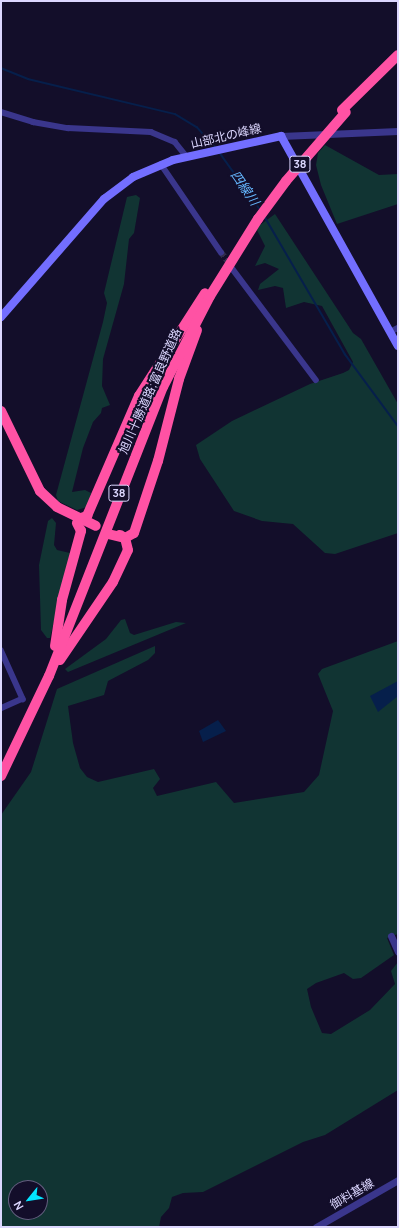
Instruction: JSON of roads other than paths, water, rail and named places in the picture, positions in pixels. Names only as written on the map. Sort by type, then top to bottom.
[{"type":"highway","name":"旭川十勝道路;富良野道路","points":[[1,765],[55,646],[142,420],[208,295],[256,217],[306,150],[398,55]]},
{"type":"highway","name":"旭川十勝道路;富良野道路","points":[[344,111],[398,62]]},
{"type":"highway","name":"旭川十勝道路;富良野道路","points":[[1,776],[49,676],[147,423],[208,295]]},
{"type":"highway","points":[[78,521],[87,516],[139,396],[208,295]]},
{"type":"highway","name":"38","points":[[49,676],[113,582],[128,550],[125,538],[134,533],[138,523],[158,461],[179,379],[208,295]]},
{"type":"highway","points":[[1,411],[40,491],[57,507],[78,521],[81,531],[62,600],[55,646]]},
{"type":"highway","points":[[1,421],[38,496],[53,509],[78,521],[96,527]]},
{"type":"highway","points":[[109,532],[125,538]]},
{"type":"main road","name":"山部北の峰線","points":[[1,317],[104,199],[133,177],[161,164],[281,136]]},
{"type":"main road","points":[[281,136],[398,346]]},
{"type":"street","points":[[1,112],[33,122],[62,127],[151,132],[175,142],[187,157]]},
{"type":"street","points":[[281,136],[398,131]]},
{"type":"street","points":[[161,164],[221,252]]},
{"type":"street","points":[[232,268],[316,380]]},
{"type":"street","points":[[390,332],[398,328]]},
{"type":"street","points":[[1,650],[23,699],[1,709]]},
{"type":"street","points":[[391,936],[398,952]]},
{"type":"street","name":"御料基線","points":[[316,1227],[398,1180]]},
{"type":"water","points":[[398,681],[398,696],[378,712],[370,696]]},
{"type":"water","points":[[218,720],[226,731],[203,742],[199,731]]},
{"type":"waterway","name":"四線川","points":[[1,68],[28,79],[175,114],[197,127],[215,147]]},
{"type":"waterway","name":"四線川","points":[[220,153],[260,209]]},
{"type":"waterway","name":"四線川","points":[[265,217],[345,354],[398,426]]},
{"type":"tunnel","points":[[221,252],[231,266]]}]
